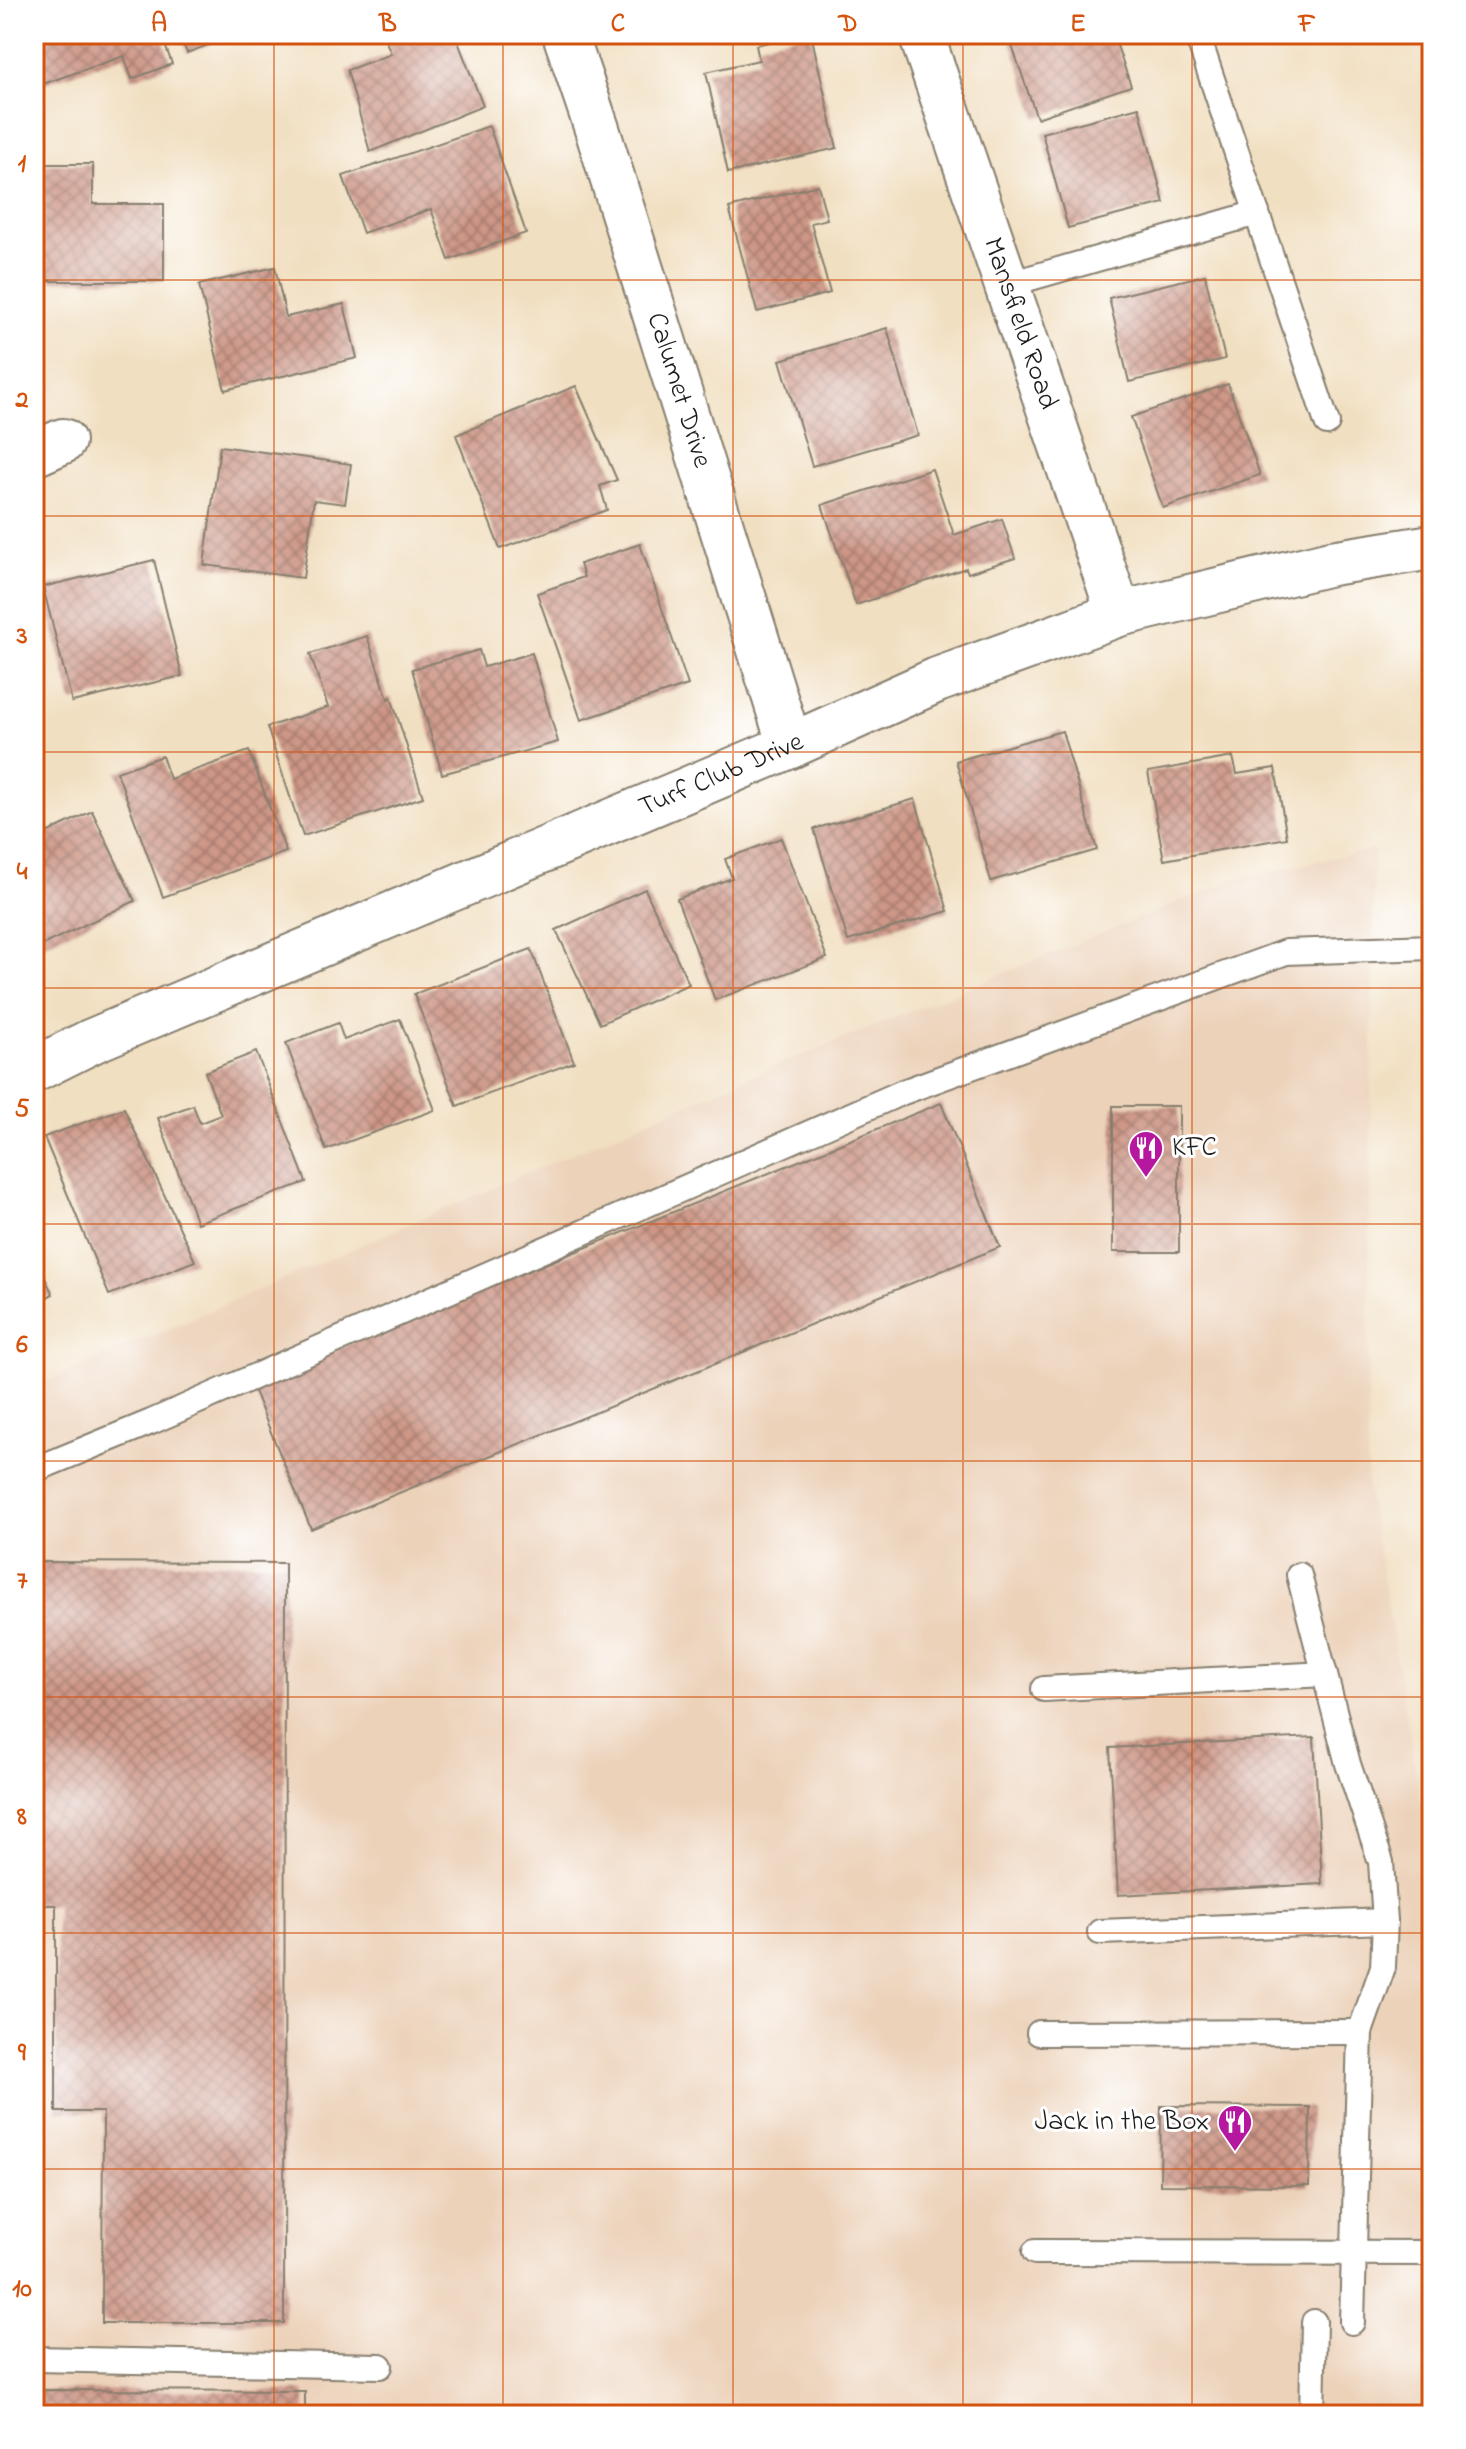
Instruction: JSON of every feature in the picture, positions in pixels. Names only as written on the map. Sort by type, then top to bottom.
[{"type":"street","name":"Calumet Drive","points":[[565,34],[790,746]]},
{"type":"street","name":"Mansfield Road","points":[[921,34],[1119,614]]},
{"type":"street","name":"Turf Club Drive","points":[[34,1070],[92,1041],[790,746],[937,680],[1119,614],[1331,563],[1432,547]]},
{"type":"lane","points":[[1197,34],[1327,423]]},
{"type":"lane","points":[[1006,285],[1257,213]]},
{"type":"lane","points":[[34,1470],[165,1416],[903,1092],[1286,952],[1432,947]]},
{"type":"lane","points":[[1299,1575],[1348,1764],[1381,1862],[1385,1921],[1383,1967],[1360,2032],[1352,2322]]},
{"type":"lane","points":[[1044,1689],[1325,1674]]},
{"type":"lane","points":[[1100,1932],[1385,1921]]},
{"type":"lane","points":[[1039,2033],[1360,2032]]},
{"type":"lane","points":[[1035,2252],[1432,2253]]},
{"type":"lane","points":[[1312,2415],[1314,2322]]},
{"type":"lane","points":[[34,2359],[380,2366]]},
{"type":"shaded area","points":[[1374,849],[1367,1486],[1432,1865],[1432,2415],[34,2415],[34,1387],[742,1080],[1235,879]]},
{"type":"building","points":[[34,34],[161,34],[172,64],[132,79],[124,56],[34,87]]},
{"type":"building","points":[[179,34],[237,34],[187,53]]},
{"type":"building","points":[[383,34],[455,34],[483,106],[370,152],[347,70],[391,54]]},
{"type":"building","points":[[811,34],[837,148],[728,173],[706,72],[759,60],[756,45]]},
{"type":"building","points":[[1008,34],[1113,34],[1131,86],[1037,118]]},
{"type":"building","points":[[1139,107],[1164,203],[1068,228],[1042,133]]},
{"type":"building","points":[[489,126],[526,233],[449,260],[431,209],[363,233],[343,176]]},
{"type":"building","points":[[40,164],[93,164],[93,204],[164,204],[164,281],[40,281]]},
{"type":"building","points":[[818,185],[827,219],[811,223],[830,293],[757,312],[729,208]]},
{"type":"building","points":[[275,267],[286,317],[344,304],[357,358],[225,390],[199,285]]},
{"type":"building","points":[[1205,275],[1225,359],[1129,382],[1109,298]]},
{"type":"building","points":[[887,328],[918,435],[812,466],[780,360]]},
{"type":"building","points":[[1228,384],[1260,475],[1163,508],[1131,417]]},
{"type":"building","points":[[576,386],[617,480],[600,486],[607,510],[500,549],[456,435]]},
{"type":"building","points":[[220,446],[351,464],[345,504],[314,500],[303,578],[204,565]]},
{"type":"building","points":[[932,469],[954,535],[1002,519],[1015,558],[968,573],[966,568],[856,605],[822,505]]},
{"type":"building","points":[[640,544],[688,685],[581,720],[537,593],[584,577],[580,564]]},
{"type":"building","points":[[154,560],[182,676],[72,702],[43,587]]},
{"type":"building","points":[[367,636],[388,699],[391,697],[423,797],[303,836],[267,727],[328,707],[310,654]]},
{"type":"building","points":[[479,650],[484,667],[532,653],[558,742],[442,774],[412,669]]},
{"type":"building","points":[[1062,731],[1097,850],[991,881],[956,761]]},
{"type":"building","points":[[249,751],[286,852],[163,897],[117,772],[162,756],[170,779]]},
{"type":"building","points":[[1233,757],[1237,774],[1275,768],[1287,838],[1164,860],[1148,772]]},
{"type":"building","points":[[915,799],[948,911],[848,941],[814,829]]},
{"type":"building","points":[[92,811],[135,901],[34,949],[34,839]]},
{"type":"building","points":[[781,838],[827,958],[715,1000],[677,899],[732,878],[725,859]]},
{"type":"building","points":[[645,889],[689,984],[600,1024],[556,930]]},
{"type":"building","points":[[531,949],[574,1062],[457,1106],[414,994]]},
{"type":"building","points":[[400,1019],[435,1110],[326,1150],[286,1043],[338,1023],[344,1040]]},
{"type":"building","points":[[256,1052],[306,1182],[197,1223],[158,1118],[193,1105],[200,1123],[221,1115],[205,1072]]},
{"type":"building","points":[[941,1103],[1000,1247],[311,1529],[251,1384]]},
{"type":"building","name":"KFC","points":[[1113,1106],[1179,1106],[1179,1252],[1113,1252]]},
{"type":"building","points":[[124,1108],[195,1261],[109,1295],[44,1137]]},
{"type":"building","points":[[34,1257],[53,1294],[34,1304]]},
{"type":"building","points":[[34,1562],[285,1563],[284,2323],[102,2323],[103,2112],[56,2112],[56,1905],[34,1905]]},
{"type":"building","points":[[1314,1737],[1322,1884],[1118,1895],[1110,1748]]},
{"type":"building","points":[[1161,2106],[1310,2107],[1309,2186],[1160,2185]]},
{"type":"building","points":[[34,2390],[305,2391],[305,2415],[34,2415]]},
{"type":"place","name":"KFC","points":[[1146,1179]]},
{"type":"place","name":"Jack in the Box","points":[[1235,2153]]}]
